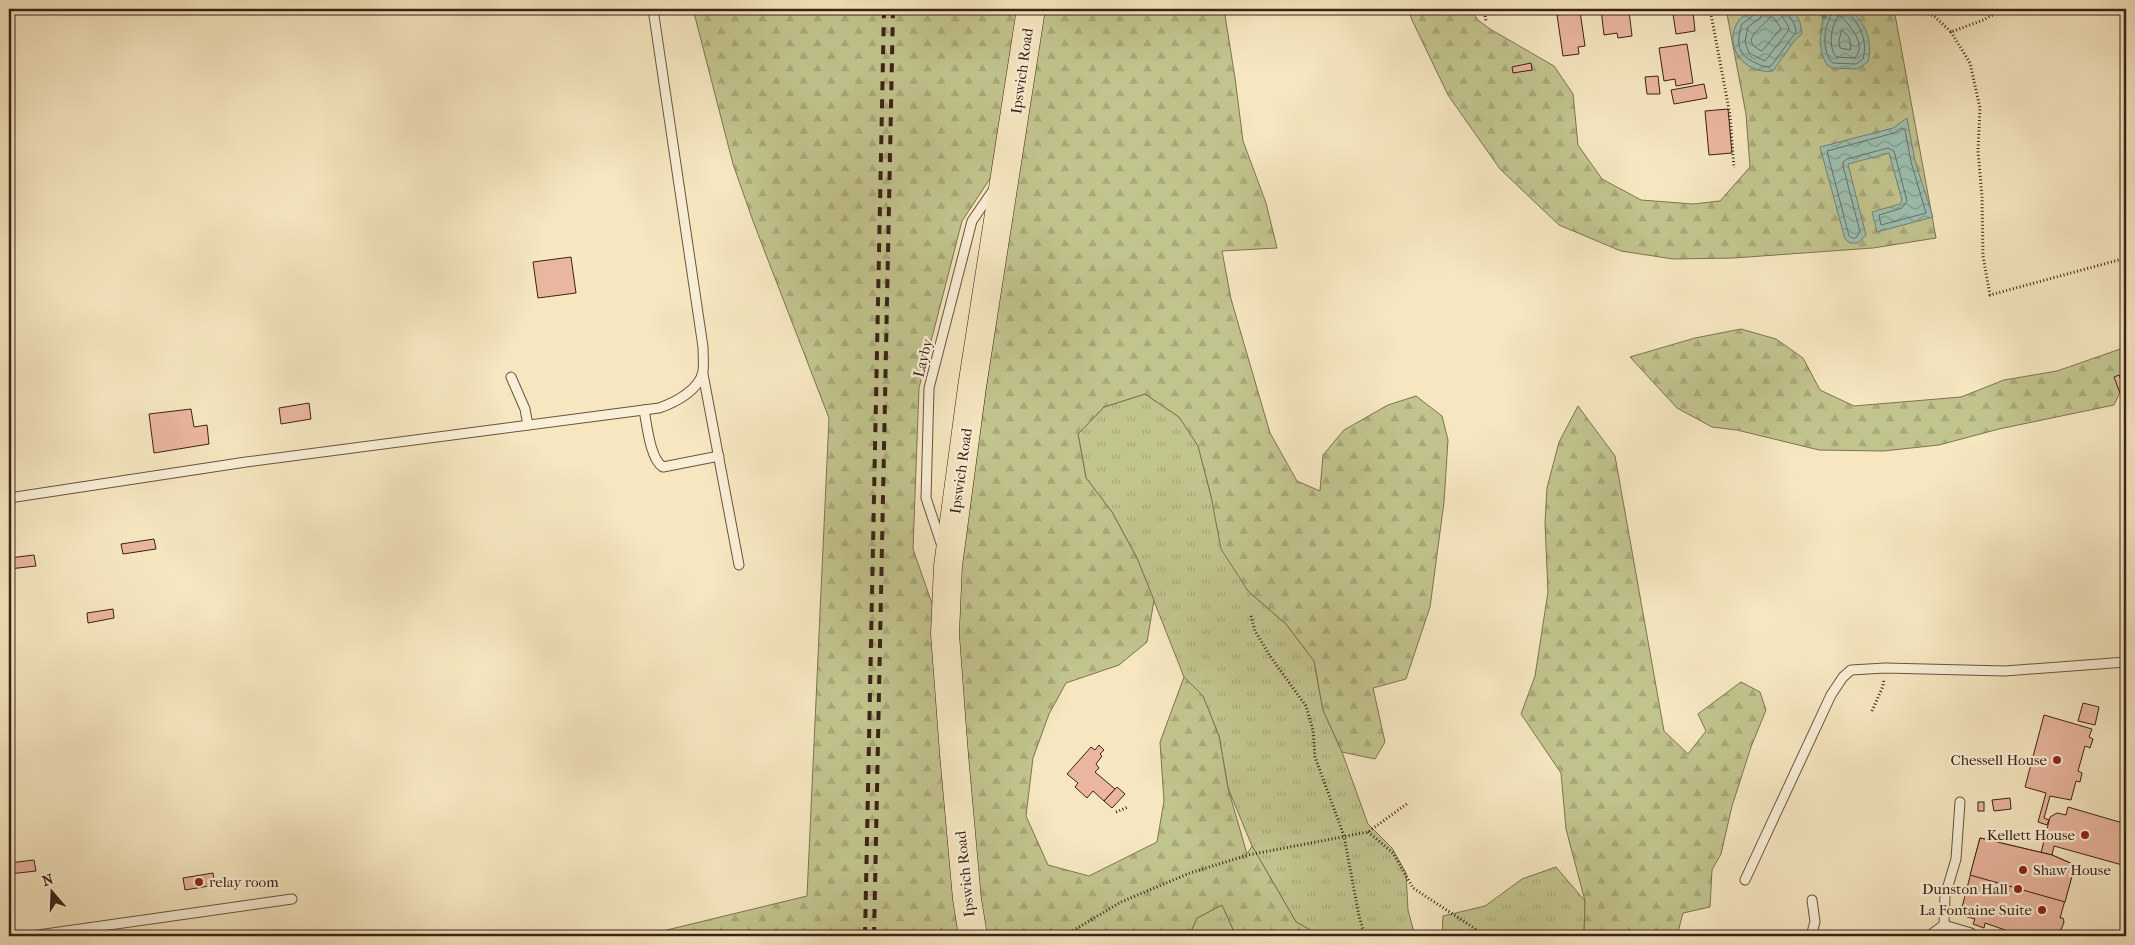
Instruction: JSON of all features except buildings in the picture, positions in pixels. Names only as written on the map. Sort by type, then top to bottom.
[{"type":"highway","name":"Ipswich Road","points":[[973,936],[967,900],[948,674],[946,634],[948,566],[972,387],[1032,9]]},
{"type":"lane","points":[[653,9],[703,347],[703,374],[739,565]]},
{"type":"lane","name":"Layby","points":[[948,566],[926,498],[929,388],[972,221],[1008,168]]},
{"type":"lane","points":[[9,498],[246,462],[644,410],[673,403],[688,394],[703,374]]},
{"type":"lane","points":[[511,376],[528,424]]},
{"type":"lane","points":[[644,410],[654,456],[658,464],[663,467],[719,456]]},
{"type":"lane","points":[[1745,880],[1831,695],[1842,677],[1851,670],[1885,668],[2005,671],[2126,662]]},
{"type":"lane","points":[[1944,925],[1945,896],[1956,859],[1960,802]]},
{"type":"lane","points":[[31,936],[292,899]]},
{"type":"lane","points":[[1811,936],[1815,922],[1812,900]]},
{"type":"lane","points":[[1929,936],[1944,925]]},
{"type":"lane","points":[[1944,925],[1971,933],[1973,936]]},
{"type":"path","points":[[1484,9],[1486,21]]},
{"type":"path","points":[[1710,9],[1730,115],[1734,168]]},
{"type":"path","points":[[1915,9],[1934,16],[1951,32],[1970,63],[1980,108],[1978,151],[1982,197],[1983,256],[1990,295],[2126,258]]},
{"type":"path","points":[[1951,32],[1982,20],[2003,9]]},
{"type":"path","points":[[1251,616],[1255,631],[1270,656],[1306,706],[1313,730],[1315,757],[1344,836],[1359,916],[1365,936]]},
{"type":"path","points":[[1872,711],[1883,686],[1885,668]]},
{"type":"path","points":[[1064,936],[1121,902],[1190,873],[1248,855],[1368,832],[1408,803]]},
{"type":"path","points":[[1116,812],[1128,807]]},
{"type":"path","points":[[1368,832],[1393,853],[1412,888],[1474,928],[1482,936]]},
{"type":"green space","points":[[693,9],[1020,9],[997,168],[962,221],[919,388],[913,549],[937,618],[965,936],[642,936],[807,896],[829,418],[733,164]]},
{"type":"green space","points":[[1041,9],[1224,9],[1243,141],[1266,203],[1277,248],[1222,251],[1231,299],[1270,433],[1297,481],[1320,491],[1323,455],[1344,430],[1388,405],[1416,396],[1442,416],[1448,440],[1444,502],[1430,607],[1406,679],[1373,688],[1385,742],[1375,759],[1342,752],[1323,710],[1314,661],[1286,624],[1248,591],[1221,549],[1211,496],[1198,446],[1179,417],[1145,394],[1104,407],[1078,434],[1086,478],[1112,512],[1137,558],[1154,600],[1147,642],[1119,665],[1066,683],[1049,714],[1033,758],[1026,816],[1048,865],[1089,876],[1157,842],[1164,801],[1160,742],[1184,677],[1203,696],[1219,736],[1228,788],[1247,854],[1252,846],[1296,922],[1321,936],[1236,936],[1222,905],[1197,918],[1189,936],[981,936],[953,614]]},
{"type":"green space","points":[[1408,9],[1470,9],[1479,21],[1490,29],[1554,66],[1573,94],[1578,145],[1602,179],[1641,200],[1693,204],[1720,201],[1750,167],[1746,114],[1726,9],[1894,9],[1936,238],[1873,248],[1734,258],[1673,259],[1621,251],[1559,225],[1500,169],[1448,95]]},
{"type":"green space","points":[[1741,329],[1776,339],[1803,358],[1820,390],[1854,406],[1961,397],[2004,380],[2057,371],[2126,347],[2126,379],[2114,405],[1999,429],[1939,445],[1883,451],[1819,450],[1737,430],[1712,427],[1677,408],[1630,357],[1695,338]]},
{"type":"green space","points":[[1145,394],[1179,417],[1198,445],[1211,496],[1248,591],[1286,624],[1314,661],[1323,710],[1342,752],[1368,824],[1392,848],[1406,873],[1408,910],[1415,936],[1321,936],[1296,922],[1252,846],[1228,788],[1219,736],[1203,696],[1184,677],[1137,558],[1112,512],[1086,478],[1078,434],[1104,407]]},
{"type":"green space","points":[[1578,406],[1615,456],[1664,731],[1688,754],[1706,731],[1698,714],[1741,682],[1760,692],[1766,710],[1751,747],[1732,806],[1721,854],[1712,870],[1710,907],[1683,913],[1677,936],[1584,936],[1585,901],[1566,829],[1561,773],[1521,714],[1535,676],[1548,592],[1545,523],[1547,488],[1559,442]]},
{"type":"green space","points":[[1556,867],[1585,901],[1584,936],[1442,936],[1443,916],[1485,906],[1522,879]]},
{"type":"green space","points":[[1222,905],[1236,936],[1189,936],[1197,918]]},
{"type":"water","points":[[1755,9],[1785,9],[1795,14],[1800,21],[1802,34],[1795,40],[1773,71],[1753,68],[1739,57],[1734,49],[1734,30],[1739,20]]},
{"type":"water","points":[[1830,9],[1849,9],[1864,26],[1870,47],[1868,62],[1857,69],[1832,68],[1827,65],[1822,55],[1820,41],[1823,19]]},
{"type":"water","points":[[1907,118],[1915,161],[1933,217],[1877,232],[1872,212],[1900,204],[1902,200],[1889,153],[1848,164],[1866,235],[1858,243],[1850,243],[1845,239],[1820,147],[1893,128]]},
{"type":"waterway","points":[[1822,9],[1824,17]]},
{"type":"railway","points":[[865,936],[884,9]]},
{"type":"railway","points":[[874,936],[893,9]]},
{"type":"place","name":"Chessell House","points":[[2057,760]]},
{"type":"place","name":"Kellett House","points":[[2085,835]]},
{"type":"place","name":"Shaw House","points":[[2023,870]]},
{"type":"place","name":"relay room","points":[[199,882]]},
{"type":"place","name":"Dunston Hall","points":[[2018,889]]},
{"type":"place","name":"La Fontaine Suite","points":[[2042,910]]}]
